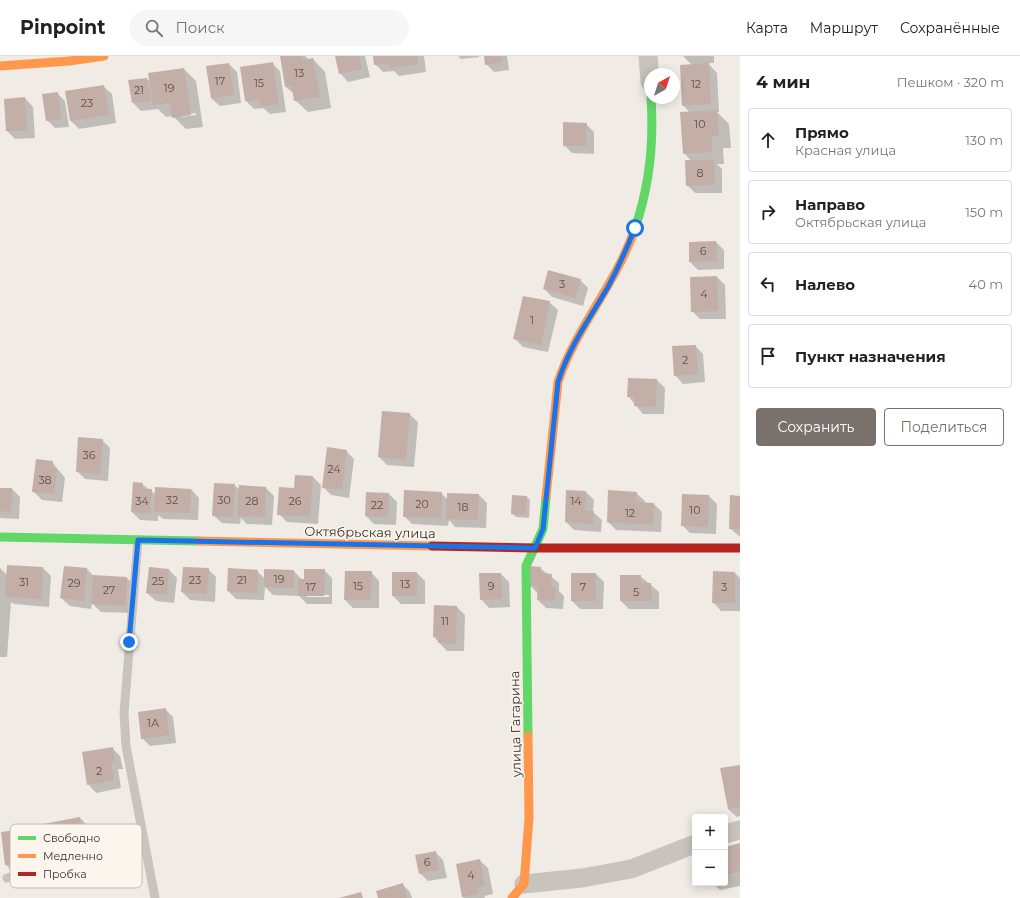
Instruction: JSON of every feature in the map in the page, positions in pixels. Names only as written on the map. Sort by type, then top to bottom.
[{"type":"street","points":[[0,66],[69,61],[104,56]]},
{"type":"street","points":[[648,56],[649,68]]},
{"type":"street","name":"улица Гагарина","points":[[524,884],[529,818],[526,566],[543,529],[558,382],[564,364],[627,249],[646,193],[652,154],[654,122],[652,104]]},
{"type":"street","name":"Октябрьская улица","points":[[0,537],[535,548],[740,548]]},
{"type":"street","points":[[728,833],[740,830]]},
{"type":"street","points":[[512,898],[524,884],[582,878],[631,869],[692,845]]},
{"type":"lane","points":[[138,540],[124,713],[126,746],[141,824]]},
{"type":"lane","points":[[142,830],[156,898]]},
{"type":"building","points":[[280,56],[302,56],[303,60],[313,58],[320,97],[294,101],[292,86],[285,87]]},
{"type":"building","points":[[335,56],[359,56],[362,69],[339,74]]},
{"type":"building","points":[[373,56],[417,56],[418,64],[390,68],[389,63],[374,65]]},
{"type":"building","points":[[484,56],[501,56],[502,62],[485,65]]},
{"type":"building","points":[[273,62],[279,104],[261,107],[259,100],[245,101],[240,67]]},
{"type":"building","points":[[229,63],[234,95],[211,98],[206,66]]},
{"type":"building","points":[[709,63],[711,104],[682,106],[680,65]]},
{"type":"building","points":[[184,68],[191,115],[172,118],[170,103],[153,105],[148,73]]},
{"type":"building","points":[[147,78],[151,101],[132,103],[128,80]]},
{"type":"building","points":[[104,85],[109,115],[70,121],[65,91]]},
{"type":"building","points":[[58,92],[61,119],[46,121],[42,94]]},
{"type":"building","points":[[25,97],[27,131],[6,131],[4,99]]},
{"type":"building","points":[[717,110],[719,136],[712,136],[712,152],[683,154],[680,112]]},
{"type":"building","points":[[563,122],[587,123],[586,146],[563,146]]},
{"type":"building","points":[[685,160],[714,160],[715,185],[686,186]]},
{"type":"building","points":[[716,241],[717,261],[689,262],[689,242]]},
{"type":"building","points":[[548,270],[581,279],[575,298],[543,289]]},
{"type":"building","points":[[717,276],[718,311],[691,312],[690,277]]},
{"type":"building","points":[[523,296],[550,301],[541,345],[513,339]]},
{"type":"building","points":[[696,345],[698,374],[674,376],[672,346]]},
{"type":"building","points":[[628,378],[657,379],[656,407],[634,406],[634,397],[627,397]]},
{"type":"building","points":[[382,411],[410,413],[406,460],[378,457]]},
{"type":"building","points":[[78,437],[103,439],[100,474],[76,472]]},
{"type":"building","points":[[327,447],[347,450],[342,490],[322,488]]},
{"type":"building","points":[[36,459],[53,461],[52,468],[57,469],[54,494],[32,492]]},
{"type":"building","points":[[295,475],[313,476],[310,517],[277,515],[279,487],[294,488]]},
{"type":"building","points":[[133,482],[143,483],[142,489],[152,489],[150,514],[131,512]]},
{"type":"building","points":[[214,483],[235,484],[233,517],[212,516]]},
{"type":"building","points":[[239,485],[266,487],[265,517],[237,516]]},
{"type":"building","points":[[155,487],[191,489],[190,513],[154,512]]},
{"type":"building","points":[[0,488],[12,488],[11,512],[0,511]]},
{"type":"building","points":[[404,490],[442,492],[441,518],[403,517]]},
{"type":"building","points":[[566,490],[586,491],[585,511],[594,511],[593,524],[565,522]]},
{"type":"building","points":[[608,490],[637,492],[636,502],[654,503],[653,525],[607,522]]},
{"type":"building","points":[[366,492],[389,493],[388,517],[365,516]]},
{"type":"building","points":[[447,493],[479,494],[478,520],[446,519]]},
{"type":"building","points":[[682,494],[709,495],[708,527],[681,526]]},
{"type":"building","points":[[512,495],[527,496],[525,515],[511,514]]},
{"type":"building","points":[[730,495],[740,496],[740,529],[729,529]]},
{"type":"building","points":[[7,565],[43,567],[42,599],[5,597]]},
{"type":"building","points":[[64,566],[87,568],[84,601],[60,598]]},
{"type":"building","points":[[530,566],[541,567],[541,573],[552,574],[551,587],[556,587],[555,601],[537,600],[538,586],[529,586]]},
{"type":"building","points":[[149,567],[169,569],[167,595],[146,593]]},
{"type":"building","points":[[183,567],[209,568],[207,594],[181,592]]},
{"type":"building","points":[[228,568],[258,570],[257,593],[227,591]]},
{"type":"building","points":[[264,569],[294,570],[294,588],[264,587]]},
{"type":"building","points":[[304,569],[325,569],[324,596],[298,596],[298,579],[304,579]]},
{"type":"building","points":[[345,571],[372,571],[371,600],[344,600]]},
{"type":"building","points":[[713,571],[735,572],[735,603],[712,603]]},
{"type":"building","points":[[392,572],[417,572],[417,596],[392,596]]},
{"type":"building","points":[[479,573],[501,573],[502,599],[480,600]]},
{"type":"building","points":[[571,573],[596,573],[596,601],[571,601]]},
{"type":"building","points":[[93,575],[127,577],[126,606],[91,604]]},
{"type":"building","points":[[620,575],[641,575],[641,583],[651,583],[652,601],[620,601]]},
{"type":"building","points":[[434,605],[457,606],[456,644],[438,643],[438,637],[433,637]]},
{"type":"building","points":[[166,708],[169,735],[141,739],[138,712]]},
{"type":"building","points":[[113,747],[115,761],[111,762],[114,780],[87,785],[82,752]]},
{"type":"building","points":[[740,765],[740,807],[728,809],[720,768]]},
{"type":"building","points":[[80,817],[81,824],[43,824]]},
{"type":"building","points":[[10,831],[10,864],[5,865],[1,832]]},
{"type":"building","points":[[740,843],[740,871],[728,874],[728,850],[728,846]]},
{"type":"building","points":[[436,851],[439,870],[419,874],[415,855]]},
{"type":"building","points":[[480,859],[485,886],[477,888],[478,894],[462,897],[456,864]]},
{"type":"building","points":[[403,883],[407,898],[378,898],[376,891]]},
{"type":"building","points":[[361,892],[363,898],[339,898]]},
{"type":"traffic: fast","points":[[635,228],[644,196],[650,164],[652,131],[651,104]]},
{"type":"traffic: fast","points":[[528,736],[526,566],[543,529],[546,497]]},
{"type":"traffic: fast","points":[[0,537],[198,541]]},
{"type":"traffic: slow","points":[[0,66],[69,61],[104,56]]},
{"type":"traffic: slow","points":[[546,497],[558,382],[575,342],[618,268],[635,228]]},
{"type":"traffic: slow","points":[[198,541],[432,546]]},
{"type":"traffic: slow","points":[[512,898],[524,884],[529,818],[528,736]]},
{"type":"traffic: jam","points":[[432,546],[535,548],[740,548]]},
{"type":"route","points":[[129,642],[138,540],[535,548],[543,529],[558,382],[564,364],[586,322],[608,286],[627,249],[635,228]]}]
